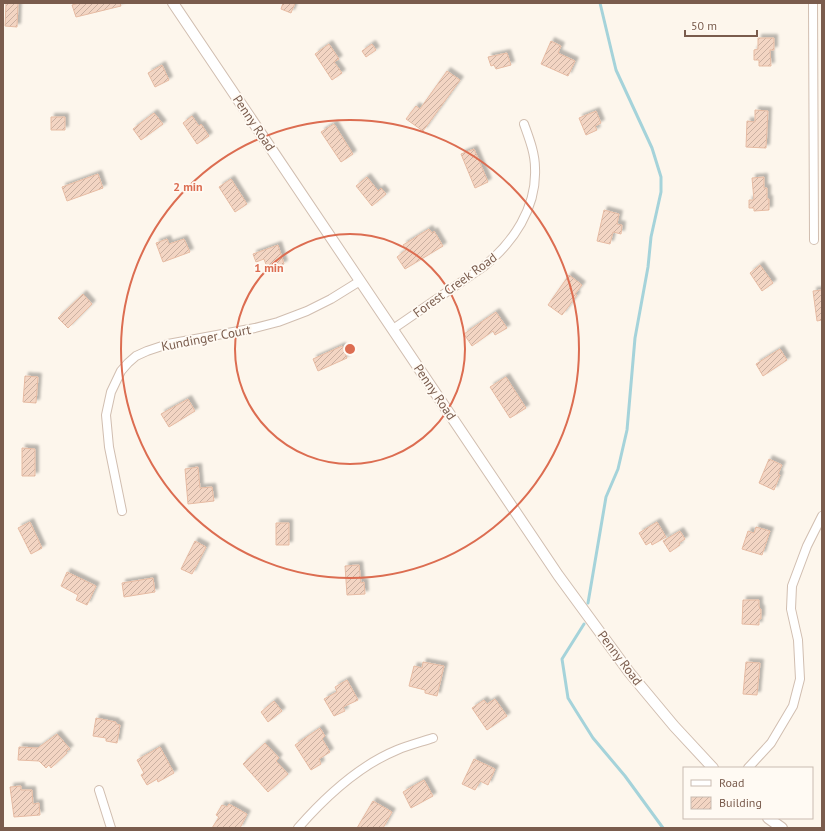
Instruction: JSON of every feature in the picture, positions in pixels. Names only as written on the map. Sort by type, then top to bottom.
[{"type":"street","name":"Penny Road","points":[[173,3],[524,525],[586,613],[638,682],[674,726],[712,767]]},
{"type":"street","points":[[813,3],[814,240]]},
{"type":"street","name":"Forest Creek Road","points":[[393,329],[483,267],[497,256],[508,243],[529,207],[535,187],[535,167],[532,148],[524,124]]},
{"type":"street","name":"Kundinger Court","points":[[122,511],[109,447],[106,415],[111,392],[121,371],[136,356],[168,344],[278,322],[307,311],[331,299],[360,281]]},
{"type":"street","points":[[749,767],[771,743],[793,706],[800,679],[798,640],[791,609],[792,586],[807,546],[822,516]]},
{"type":"street","points":[[298,828],[312,812],[361,769],[397,750],[433,738]]},
{"type":"street","points":[[99,790],[111,828]]},
{"type":"street","points":[[769,819],[782,828]]},
{"type":"building","points":[[6,3],[18,3],[17,27],[5,26]]},
{"type":"building","points":[[79,3],[120,3],[121,6],[76,17],[72,5]]},
{"type":"building","points":[[283,3],[295,3],[291,13],[281,9]]},
{"type":"building","points":[[758,38],[774,38],[774,50],[770,50],[771,66],[759,66],[759,60],[754,60],[754,50],[758,49]]},
{"type":"building","points":[[551,41],[561,46],[558,53],[575,61],[568,76],[541,64]]},
{"type":"building","points":[[329,44],[339,59],[334,62],[342,73],[332,80],[315,54]]},
{"type":"building","points":[[372,44],[376,50],[366,57],[362,51]]},
{"type":"building","points":[[507,53],[511,65],[496,69],[494,65],[491,66],[488,57]]},
{"type":"building","points":[[162,65],[169,80],[155,87],[148,73]]},
{"type":"building","points":[[447,71],[460,80],[423,131],[406,119],[416,106],[420,109]]},
{"type":"building","points":[[755,110],[768,111],[766,148],[746,147],[747,121],[755,122]]},
{"type":"building","points":[[596,111],[601,123],[595,126],[597,130],[586,135],[579,118]]},
{"type":"building","points":[[154,113],[163,124],[141,140],[133,129]]},
{"type":"building","points":[[192,116],[199,126],[201,124],[209,136],[197,144],[183,123]]},
{"type":"building","points":[[51,117],[65,117],[65,130],[51,130]]},
{"type":"building","points":[[334,124],[353,154],[341,162],[321,132]]},
{"type":"building","points":[[474,149],[488,182],[475,188],[461,154]]},
{"type":"building","points":[[98,174],[103,188],[67,201],[62,187]]},
{"type":"building","points":[[367,177],[378,191],[381,188],[386,194],[372,206],[356,186]]},
{"type":"building","points":[[764,177],[764,188],[767,188],[767,199],[769,199],[769,210],[754,211],[754,208],[749,208],[749,200],[754,200],[752,178]]},
{"type":"building","points":[[231,179],[247,204],[235,212],[219,187]]},
{"type":"building","points":[[604,210],[619,214],[617,224],[622,225],[621,234],[613,232],[610,244],[597,241]]},
{"type":"building","points":[[429,229],[432,233],[434,231],[443,246],[405,269],[397,257],[406,250],[403,245]]},
{"type":"building","points":[[167,239],[169,244],[184,239],[190,252],[163,262],[156,243]]},
{"type":"building","points":[[278,245],[284,264],[268,270],[264,259],[256,262],[253,254]]},
{"type":"building","points":[[760,265],[773,283],[762,291],[750,273]]},
{"type":"building","points":[[569,275],[582,285],[575,294],[577,295],[562,315],[548,305]]},
{"type":"building","points":[[822,290],[822,320],[817,321],[813,291]]},
{"type":"building","points":[[83,294],[92,304],[68,328],[58,318]]},
{"type":"building","points":[[496,312],[507,328],[495,335],[493,331],[472,346],[464,334]]},
{"type":"building","points":[[342,346],[347,358],[318,371],[313,359]]},
{"type":"building","points":[[780,349],[787,360],[763,376],[756,364]]},
{"type":"building","points":[[25,376],[38,377],[36,403],[23,402]]},
{"type":"building","points":[[506,377],[526,408],[510,418],[490,387]]},
{"type":"building","points":[[188,399],[195,411],[169,427],[161,414]]},
{"type":"building","points":[[22,448],[35,449],[35,476],[22,476]]},
{"type":"building","points":[[769,459],[782,465],[774,490],[759,483]]},
{"type":"building","points":[[198,467],[200,488],[212,487],[214,501],[188,504],[185,469]]},
{"type":"building","points":[[30,522],[42,548],[31,554],[18,528]]},
{"type":"building","points":[[657,522],[666,537],[652,545],[651,542],[646,545],[639,533]]},
{"type":"building","points":[[276,523],[289,523],[289,545],[276,545]]},
{"type":"building","points":[[756,527],[770,531],[762,555],[742,549],[748,531],[754,533]]},
{"type":"building","points":[[680,531],[685,539],[679,543],[680,545],[670,552],[663,541]]},
{"type":"building","points":[[195,541],[206,547],[192,574],[181,569]]},
{"type":"building","points":[[359,565],[361,583],[364,582],[365,594],[347,595],[345,566]]},
{"type":"building","points":[[67,572],[96,586],[87,605],[76,600],[78,595],[61,586]]},
{"type":"building","points":[[153,578],[155,592],[124,597],[122,583]]},
{"type":"building","points":[[743,600],[759,600],[761,619],[759,619],[759,625],[742,624]]},
{"type":"building","points":[[423,662],[444,666],[437,696],[425,693],[425,690],[409,686],[414,666],[422,668]]},
{"type":"building","points":[[746,662],[760,663],[757,695],[743,694]]},
{"type":"building","points":[[347,680],[358,700],[343,707],[345,711],[334,716],[324,699],[337,692],[335,687]]},
{"type":"building","points":[[495,699],[507,716],[487,730],[472,708],[484,700],[487,704]]},
{"type":"building","points":[[274,701],[282,711],[268,722],[261,712]]},
{"type":"building","points":[[96,718],[116,722],[116,724],[120,725],[117,743],[106,741],[106,738],[93,736]]},
{"type":"building","points":[[320,728],[325,736],[322,739],[330,752],[319,759],[321,764],[311,770],[295,745]]},
{"type":"building","points":[[57,734],[70,749],[66,751],[67,753],[51,768],[49,765],[46,768],[39,761],[18,760],[19,747],[38,748]]},
{"type":"building","points":[[265,743],[279,758],[276,761],[288,774],[268,792],[243,764]]},
{"type":"building","points":[[160,747],[174,773],[158,782],[157,779],[147,785],[141,775],[144,773],[137,760]]},
{"type":"building","points":[[474,759],[495,769],[488,785],[480,781],[475,790],[462,784]]},
{"type":"building","points":[[424,780],[433,796],[411,808],[403,792]]},
{"type":"building","points":[[21,786],[21,790],[32,790],[33,804],[39,803],[40,815],[14,817],[10,787]]},
{"type":"building","points":[[373,801],[392,812],[383,828],[357,828]]},
{"type":"building","points":[[229,804],[247,814],[240,828],[212,828],[219,817],[216,815],[222,805],[227,807]]},
{"type":"waterway","points":[[588,603],[606,497],[618,469],[627,430],[635,338],[648,267],[651,237],[661,192],[661,177],[652,148],[616,70],[600,3]]},
{"type":"waterway","points":[[584,624],[562,659],[568,698],[593,738],[625,776],[663,828]]}]
